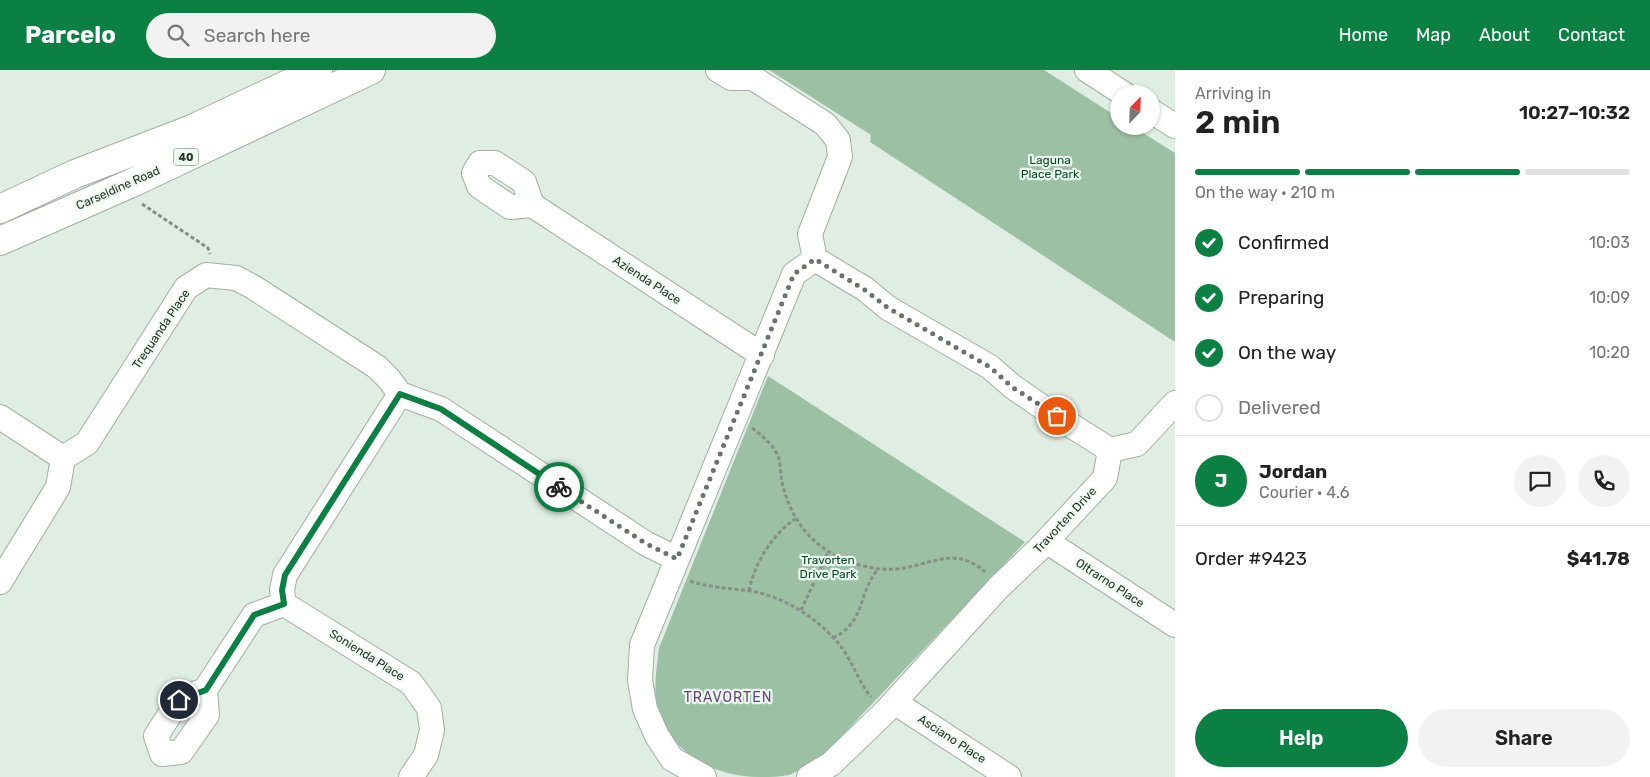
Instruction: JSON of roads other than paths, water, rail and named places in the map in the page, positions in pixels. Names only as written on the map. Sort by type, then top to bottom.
[{"type":"main road","name":"40","points":[[0,209],[76,174],[192,129],[318,70]]},
{"type":"main road","name":"Carseldine Road","points":[[0,241],[134,182],[371,70]]},
{"type":"street","points":[[718,70],[731,78],[752,74],[825,124],[838,140],[840,157],[810,234],[815,259],[865,290],[888,308],[990,367],[1012,387],[1110,450],[1137,444],[1175,403]]},
{"type":"street","points":[[1087,70],[1110,85]]},
{"type":"street","points":[[1160,117],[1175,126]]},
{"type":"street","name":"Azienda Place","points":[[532,205],[762,355]]},
{"type":"street","points":[[693,775],[672,759],[657,736],[645,709],[640,680],[642,646],[794,274],[815,259]]},
{"type":"street","name":"Trequanda Place","points":[[63,458],[87,443],[186,288],[206,275],[236,278],[253,287],[377,367],[390,379],[400,394]]},
{"type":"street","points":[[206,690],[254,615],[284,604],[282,590],[285,575],[400,394],[441,409],[645,543],[674,566]]},
{"type":"street","points":[[0,417],[63,458],[58,487],[0,582]]},
{"type":"street","name":"Travorten Drive","points":[[809,777],[831,764],[889,707],[999,587],[1046,541],[1105,478],[1110,450]]},
{"type":"street","name":"Oltrarno Place","points":[[1046,541],[1175,625]]},
{"type":"street","name":"Sonienda Place","points":[[284,604],[411,683],[429,708],[432,730],[426,755],[412,777]]},
{"type":"street","name":"Asciano Place","points":[[889,707],[1009,777]]},
{"type":"district","name":"TRAVORTEN","points":[[728,697]]},
{"type":"park label","name":"Laguna Place Park","points":[[1050,167]]},
{"type":"park label","name":"Travorten Drive Park","points":[[828,567]]}]
